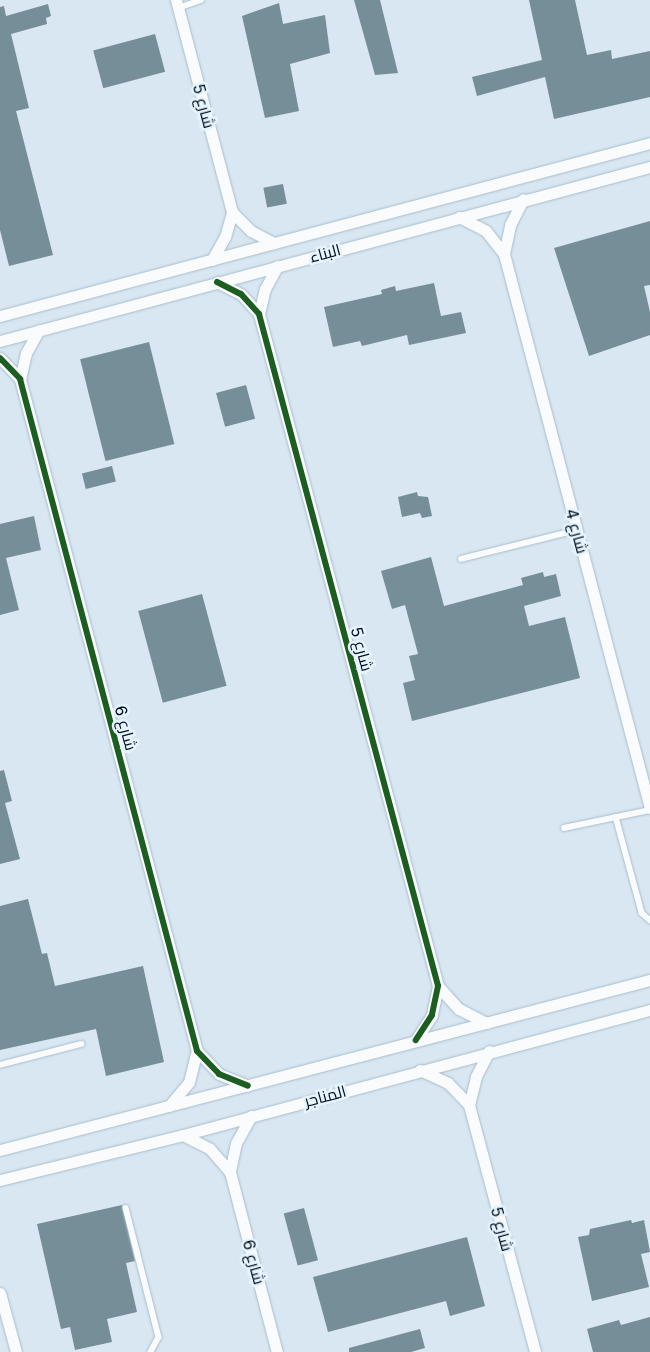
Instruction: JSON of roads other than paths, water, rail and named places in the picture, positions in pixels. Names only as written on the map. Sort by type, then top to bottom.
[{"type":"street","name":"شارع 5","points":[[177,4],[232,212]]},
{"type":"street","name":"البناء","points":[[0,316],[650,143]]},
{"type":"street","name":"البناء","points":[[0,341],[523,199],[650,167]]},
{"type":"street","name":"شارع 4","points":[[504,254],[510,226],[523,199]]},
{"type":"street","points":[[212,260],[225,237],[232,212],[251,231],[274,243]]},
{"type":"street","name":"شارع 4","points":[[459,217],[486,231],[504,254],[650,809]]},
{"type":"street","name":"شارع 5","points":[[259,314],[265,289],[277,266]]},
{"type":"street","name":"شارع 5","points":[[217,282],[241,294],[259,314],[438,986],[432,1015],[416,1040]]},
{"type":"street","name":"شارع 6","points":[[39,330],[26,353],[20,379],[198,1051],[219,1074],[248,1086]]},
{"type":"street","name":"شارع 6","points":[[0,358],[20,379]]},
{"type":"street","name":"المناجر","points":[[1,1150],[650,980]]},
{"type":"street","name":"شارع 5","points":[[438,986],[459,1009],[487,1023]]},
{"type":"street","name":"المناجر","points":[[2,1182],[184,1135],[489,1051],[650,1010]]},
{"type":"street","points":[[169,1106],[188,1082],[198,1051]]},
{"type":"street","name":"شارع 5","points":[[489,1051],[476,1077],[469,1105],[535,1352]]},
{"type":"street","points":[[420,1070],[448,1084],[469,1105]]},
{"type":"street","name":"شارع 6","points":[[251,1116],[236,1142],[230,1172],[277,1352]]},
{"type":"street","name":"شارع 6","points":[[184,1135],[210,1149],[230,1172]]},
{"type":"street","points":[[0,1293],[16,1352]]},
{"type":"lane","points":[[177,4],[201,0]]},
{"type":"lane","points":[[461,559],[577,530]]},
{"type":"lane","points":[[564,828],[650,809]]},
{"type":"lane","points":[[616,817],[642,913],[650,920]]},
{"type":"lane","points":[[0,1065],[81,1044]]},
{"type":"lane","points":[[126,1208],[160,1337],[151,1352]]}]
